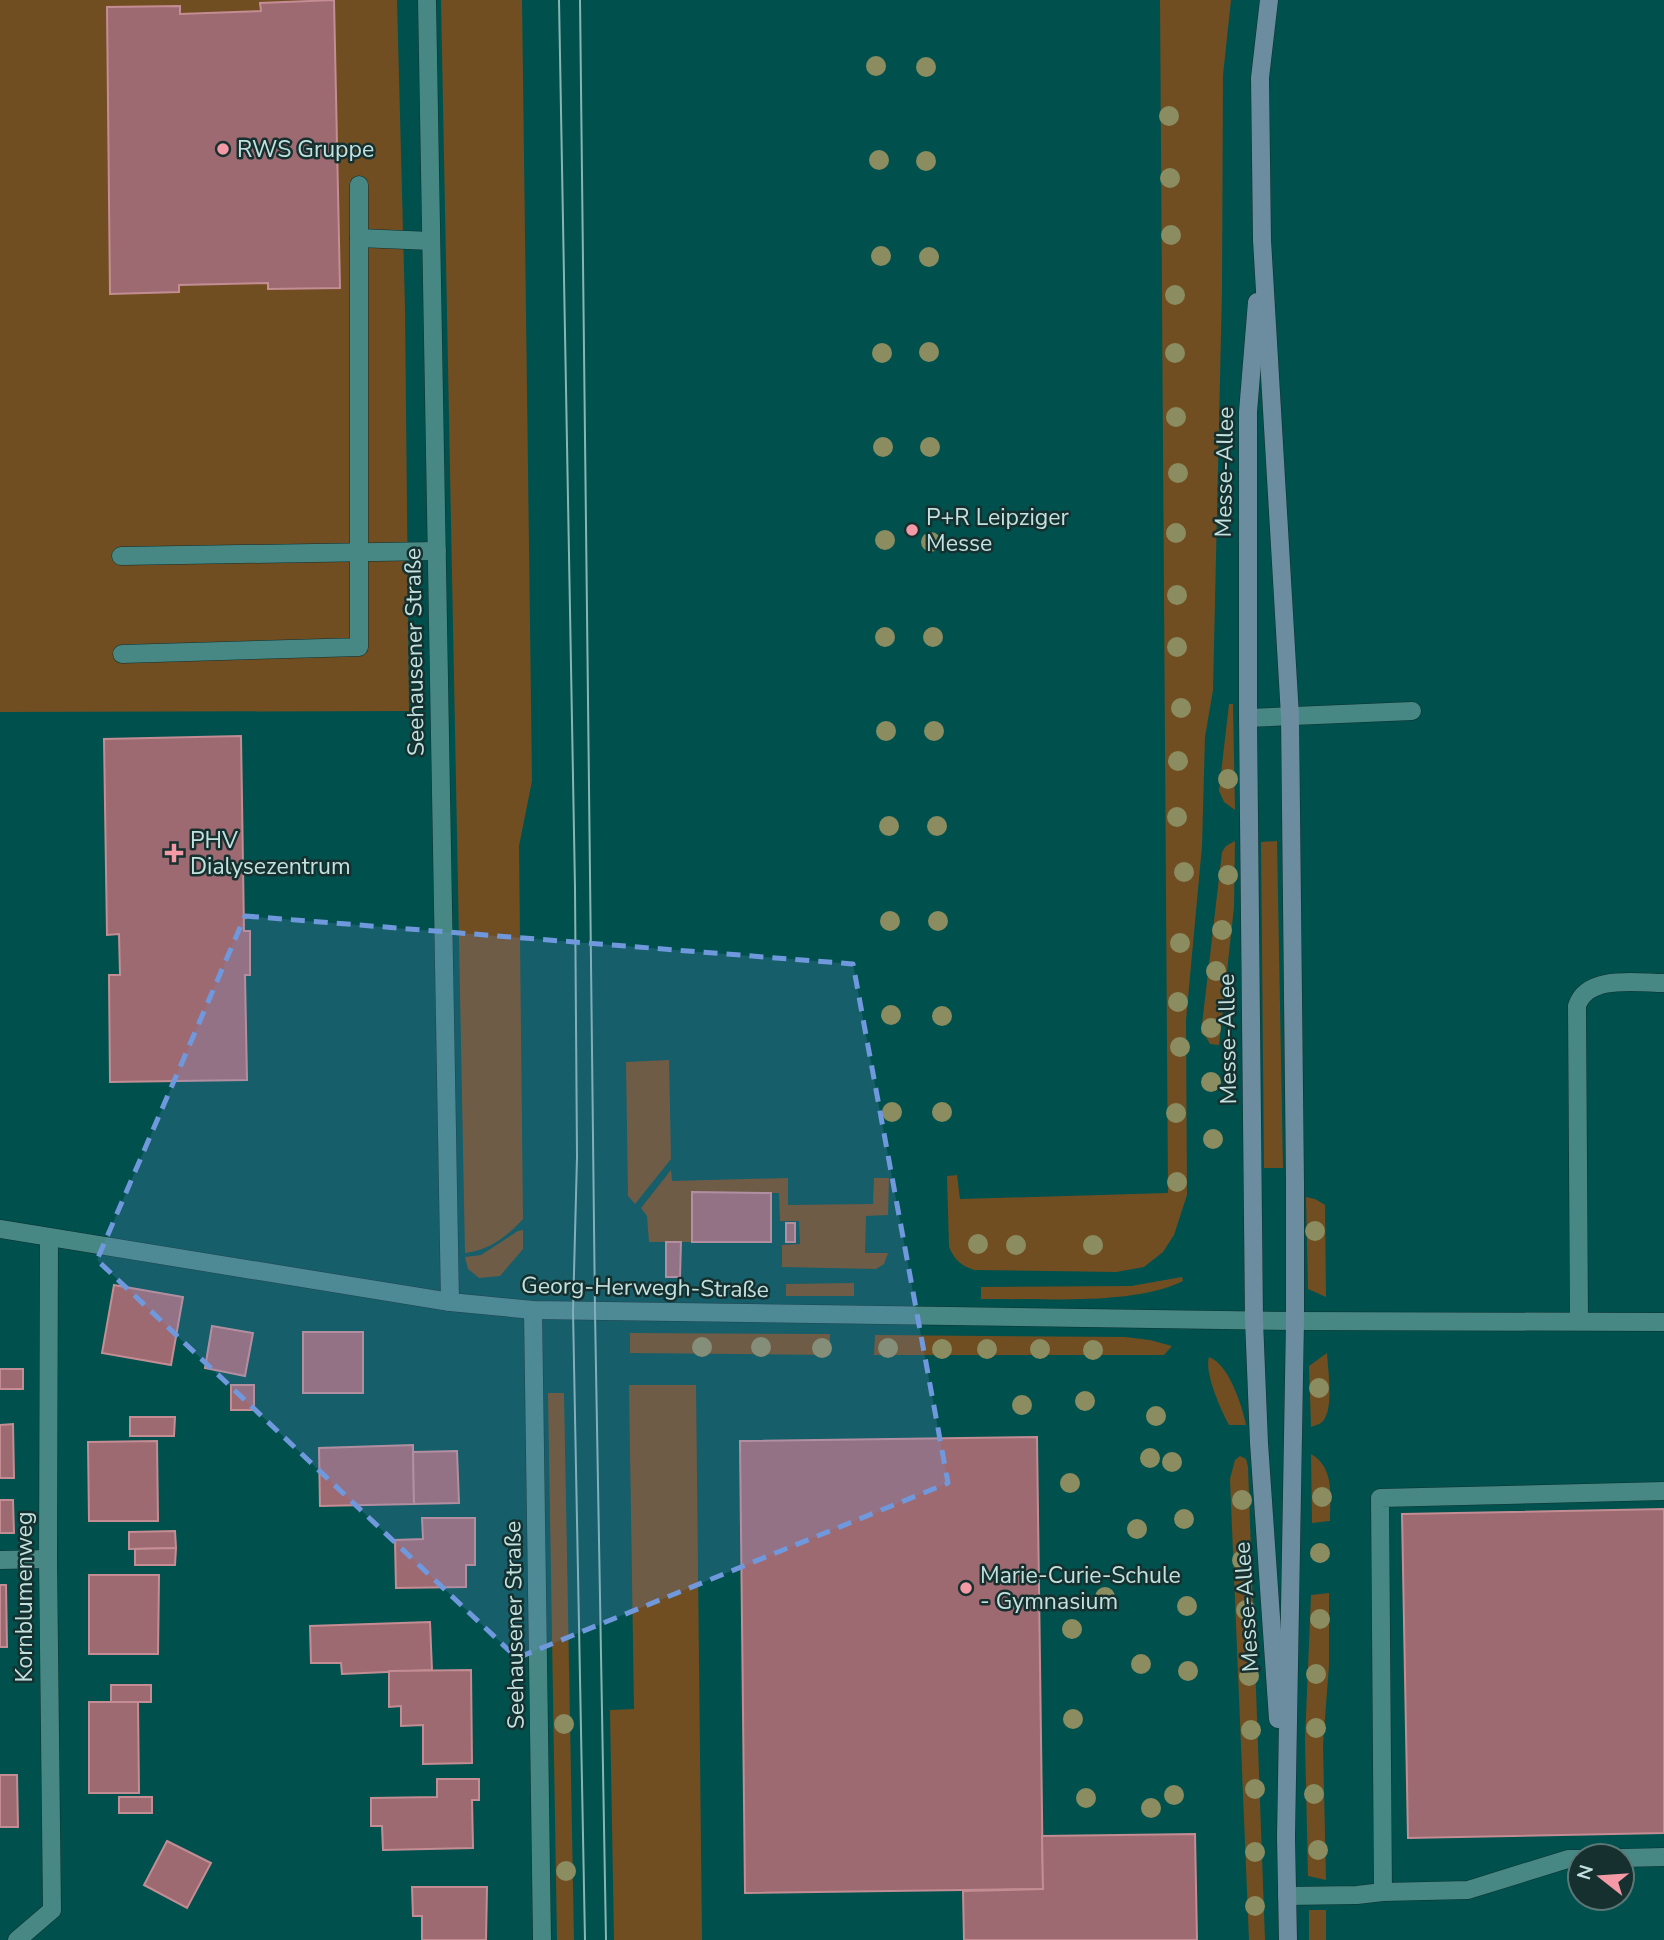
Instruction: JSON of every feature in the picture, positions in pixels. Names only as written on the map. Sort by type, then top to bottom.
[{"type":"main road","name":"Messe-Allee","points":[[1269,0],[1260,78],[1262,240],[1290,716],[1295,1321],[1286,1837],[1288,1940]]},
{"type":"main road","name":"Messe-Allee","points":[[1262,240],[1248,412],[1254,1320],[1259,1443],[1286,1837]]},
{"type":"street","name":"Seehausener Straße","points":[[427,0],[450,1302]]},
{"type":"street","points":[[122,654],[359,647],[359,185]]},
{"type":"street","points":[[359,239],[431,241]]},
{"type":"street","points":[[121,556],[437,551]]},
{"type":"street","points":[[1248,718],[1412,711]]},
{"type":"street","points":[[1579,1321],[1577,1006],[1586,992],[1602,985],[1664,983]]},
{"type":"street","name":"Georg-Herwegh-Straße","points":[[0,1229],[450,1302],[533,1310],[1295,1321],[1664,1322]]},
{"type":"street","name":"Kornblumenweg","points":[[17,1940],[52,1910],[48,1559],[49,1238]]},
{"type":"street","name":"Seehausener Straße","points":[[533,1310],[542,1940]]},
{"type":"street","points":[[1383,1892],[1380,1498],[1664,1491]]},
{"type":"street","points":[[0,1560],[48,1559]]},
{"type":"street","points":[[1636,1858],[1664,1857]]},
{"type":"street","points":[[1287,1896],[1468,1890],[1566,1860]]},
{"type":"highlighted area","points":[[245,916],[853,964],[948,1483],[517,1658],[97,1260]]},
{"type":"shaded area","points":[[0,0],[397,0],[405,308],[409,711],[0,712]]},
{"type":"shaded area","points":[[441,0],[522,0],[532,781],[519,846],[523,1219],[497,1242],[465,1253]]},
{"type":"shaded area","points":[[1160,0],[1231,0],[1223,75],[1222,290],[1213,690],[1205,737],[1202,846],[1186,1020],[1187,1195],[1174,1235],[1163,1252],[1144,1267],[1116,1272],[974,1270],[958,1261],[949,1247],[947,1176],[957,1175],[960,1199],[1168,1193]]},
{"type":"shaded area","points":[[1229,704],[1233,704],[1235,810],[1224,802],[1219,791]]},
{"type":"shaded area","points":[[1235,841],[1234,907],[1219,1045],[1210,1044],[1201,1033],[1222,852]]},
{"type":"shaded area","points":[[1277,841],[1283,1168],[1264,1168],[1261,842]]},
{"type":"shaded area","points":[[669,1060],[671,1159],[635,1204],[628,1196],[626,1062]]},
{"type":"shaded area","points":[[671,1170],[672,1181],[788,1178],[788,1205],[873,1204],[874,1178],[889,1178],[888,1215],[866,1216],[865,1253],[888,1253],[884,1264],[876,1269],[782,1267],[782,1245],[800,1244],[799,1221],[780,1221],[779,1193],[692,1193],[692,1242],[649,1242],[647,1216],[641,1208]]},
{"type":"shaded area","points":[[1306,1197],[1325,1205],[1326,1297],[1308,1289]]},
{"type":"shaded area","points":[[523,1230],[523,1249],[500,1276],[479,1278],[468,1269],[465,1257],[481,1255]]},
{"type":"shaded area","points":[[1182,1277],[1183,1281],[1163,1289],[1112,1297],[981,1299],[981,1287],[1131,1286]]},
{"type":"shaded area","points":[[854,1283],[854,1296],[786,1296],[786,1284]]},
{"type":"shaded area","points":[[630,1333],[830,1334],[830,1355],[630,1353]]},
{"type":"shaded area","points":[[875,1335],[1125,1337],[1172,1346],[1164,1355],[874,1355]]},
{"type":"shaded area","points":[[1327,1353],[1329,1405],[1322,1422],[1311,1427],[1309,1366]]},
{"type":"shaded area","points":[[1209,1357],[1223,1368],[1228,1377],[1238,1397],[1246,1425],[1229,1425],[1211,1381]]},
{"type":"shaded area","points":[[629,1385],[696,1385],[702,1940],[614,1940],[610,1710],[634,1709]]},
{"type":"shaded area","points":[[548,1393],[564,1393],[574,1940],[557,1940]]},
{"type":"shaded area","points":[[1311,1454],[1319,1460],[1328,1475],[1330,1521],[1312,1523]]},
{"type":"shaded area","points":[[1240,1456],[1246,1459],[1248,1467],[1265,1940],[1249,1940],[1230,1479],[1235,1460]]},
{"type":"shaded area","points":[[1329,1593],[1329,1665],[1323,1745],[1326,1880],[1308,1876],[1305,1740],[1311,1595]]},
{"type":"shaded area","points":[[1309,1910],[1326,1910],[1326,1940],[1309,1940]]},
{"type":"building","name":"RWS Gruppe","points":[[334,0],[340,288],[268,289],[268,283],[179,285],[179,292],[110,294],[107,7],[180,6],[180,14],[261,11],[260,3]]},
{"type":"building","name":"PHV Dialysezentrum","points":[[241,736],[244,931],[250,931],[250,975],[245,975],[247,1080],[110,1082],[109,975],[120,975],[119,934],[107,935],[104,739]]},
{"type":"building","points":[[692,1192],[771,1193],[771,1242],[692,1242]]},
{"type":"building","points":[[786,1223],[795,1223],[795,1242],[786,1242]]},
{"type":"building","points":[[666,1242],[681,1242],[680,1277],[666,1277]]},
{"type":"building","points":[[114,1285],[183,1297],[171,1365],[102,1353]]},
{"type":"building","points":[[212,1326],[253,1333],[245,1376],[205,1368]]},
{"type":"building","points":[[303,1332],[363,1332],[363,1393],[303,1393]]},
{"type":"building","points":[[0,1369],[23,1369],[23,1389],[0,1389]]},
{"type":"building","points":[[231,1385],[254,1385],[254,1410],[231,1410]]},
{"type":"building","points":[[130,1417],[175,1417],[174,1436],[130,1436]]},
{"type":"building","points":[[13,1424],[14,1478],[0,1478],[0,1425]]},
{"type":"building","points":[[1037,1437],[1043,1889],[745,1893],[740,1441]]},
{"type":"building","points":[[157,1441],[158,1521],[89,1521],[88,1442]]},
{"type":"building","points":[[413,1445],[414,1504],[320,1506],[319,1448]]},
{"type":"building","points":[[457,1451],[459,1503],[414,1504],[413,1452]]},
{"type":"building","points":[[0,1500],[13,1500],[14,1533],[0,1533]]},
{"type":"building","points":[[1664,1509],[1664,1833],[1408,1838],[1402,1514]]},
{"type":"building","points":[[422,1518],[475,1518],[475,1565],[466,1565],[466,1587],[396,1588],[395,1540],[423,1539]]},
{"type":"building","points":[[175,1531],[176,1548],[129,1549],[129,1532]]},
{"type":"building","points":[[176,1548],[175,1565],[135,1565],[135,1549]]},
{"type":"building","points":[[89,1575],[159,1575],[158,1654],[89,1654]]},
{"type":"building","points":[[0,1585],[6,1585],[7,1647],[0,1647]]},
{"type":"building","points":[[430,1622],[432,1670],[342,1674],[341,1663],[311,1663],[310,1626]]},
{"type":"building","points":[[471,1670],[472,1763],[423,1764],[423,1725],[401,1726],[401,1706],[389,1707],[389,1671]]},
{"type":"building","points":[[111,1685],[151,1685],[151,1702],[111,1702]]},
{"type":"building","points":[[89,1702],[138,1702],[139,1793],[89,1793]]},
{"type":"building","points":[[0,1775],[17,1775],[18,1827],[0,1827]]},
{"type":"building","points":[[437,1779],[479,1779],[479,1800],[472,1800],[473,1848],[383,1850],[382,1826],[371,1826],[371,1798],[437,1797]]},
{"type":"building","points":[[119,1797],[152,1797],[152,1813],[119,1813]]},
{"type":"building","points":[[1195,1834],[1197,1940],[964,1940],[963,1891],[1043,1889],[1042,1836]]},
{"type":"building","points":[[167,1841],[211,1863],[187,1908],[144,1885]]},
{"type":"building","points":[[412,1887],[487,1887],[486,1940],[422,1940],[422,1916],[413,1916]]},
{"type":"tram line","points":[[559,0],[575,888],[577,1157],[573,1311],[585,1940]]},
{"type":"tram line","points":[[580,0],[595,1312],[606,1940]]},
{"type":"place","name":"RWS Gruppe","points":[[223,149]]},
{"type":"place","name":"P+R Leipziger Messe","points":[[912,530]]},
{"type":"place","name":"PHV Dialysezentrum","points":[[174,853]]},
{"type":"place","name":"Marie-Curie-Schule - Gymnasium","points":[[966,1588]]}]
